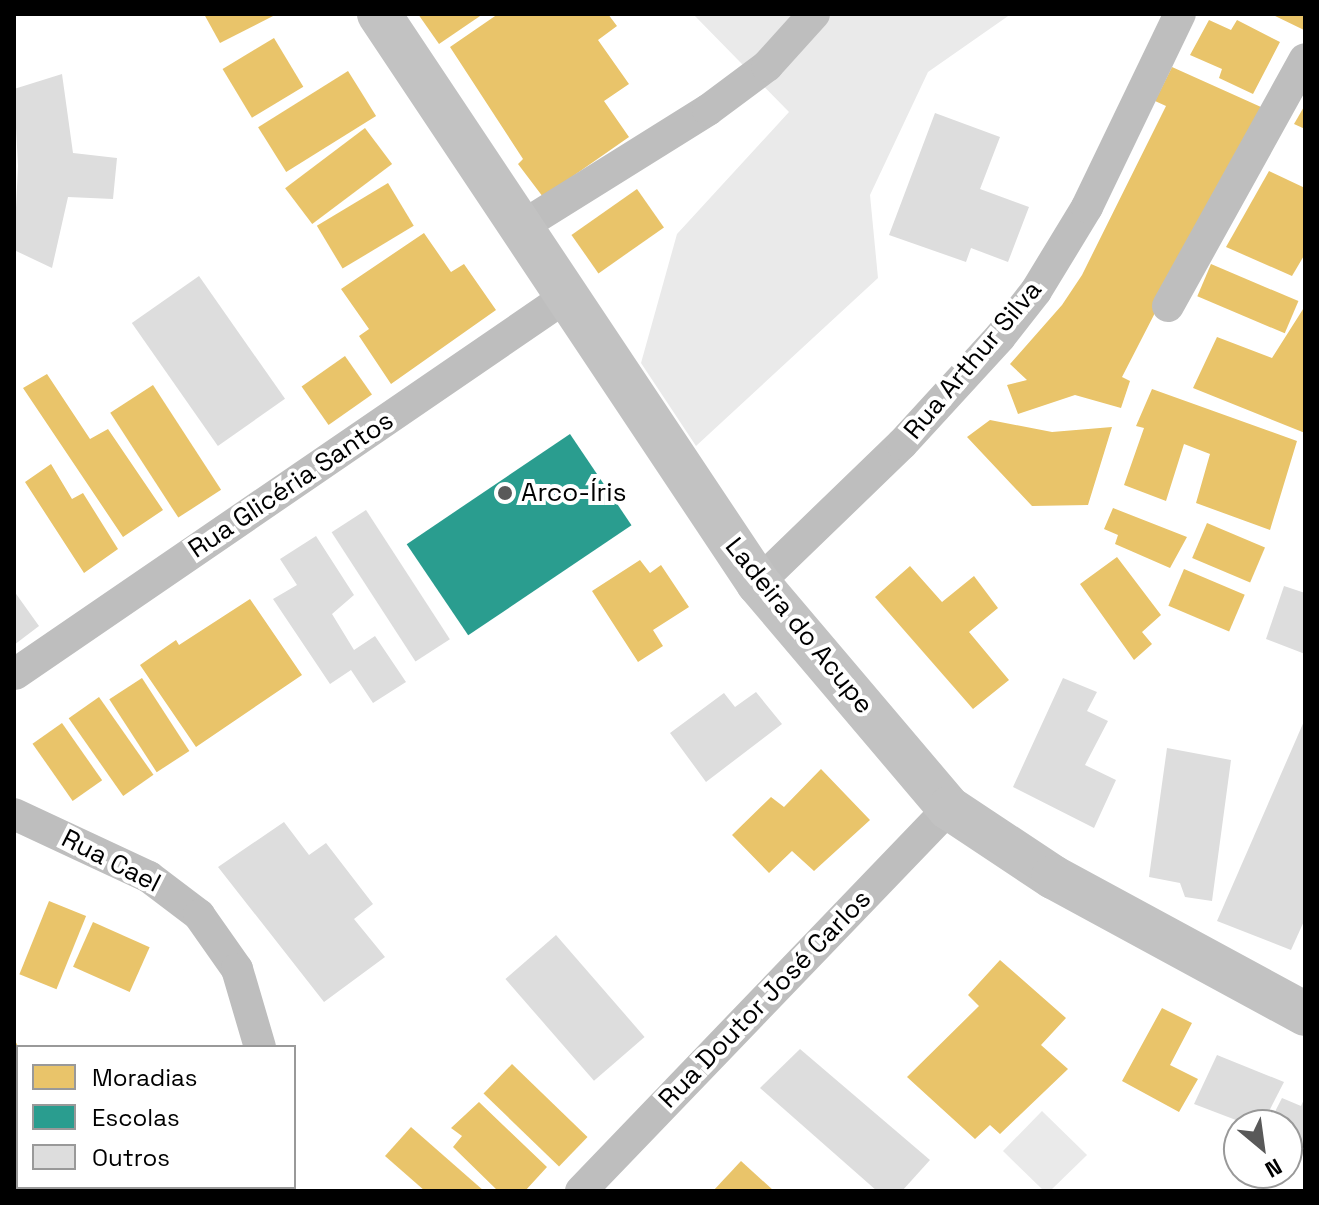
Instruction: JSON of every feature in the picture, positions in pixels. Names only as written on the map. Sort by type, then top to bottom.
[{"type":"street","name":"Ladeira do Acupe","points":[[379,14],[758,583],[949,808],[1053,877],[1305,1014]]},
{"type":"street","points":[[519,228],[708,110],[767,66],[814,14]]},
{"type":"street","name":"Rua Arthur Silva","points":[[758,583],[902,444],[1000,337],[1036,291],[1087,207],[1180,14]]},
{"type":"street","points":[[1168,306],[1305,59]]},
{"type":"street","name":"Rua Glicéria Santos","points":[[15,674],[567,296]]},
{"type":"street","name":"Rua Doutor José Carlos","points":[[581,1191],[949,808]]},
{"type":"street","name":"Rua Cael","points":[[14,814],[149,877],[199,915],[237,969],[259,1045]]},
{"type":"shaded area","points":[[693,14],[1011,14],[928,72],[870,195],[878,278],[696,446],[641,363],[677,234],[789,112]]},
{"type":"shaded area","points":[[1042,1111],[1087,1155],[1050,1191],[1044,1191],[1003,1151]]},
{"type":"building: Moradias","points":[[204,14],[277,14],[220,43]]},
{"type":"building: Moradias","points":[[418,14],[483,14],[439,44]]},
{"type":"building: Moradias","points":[[498,14],[608,14],[617,26],[598,40],[629,84],[604,101],[629,137],[543,197],[518,164],[523,159],[450,47]]},
{"type":"building: Moradias","points":[[1271,14],[1305,14],[1304,30]]},
{"type":"building: Moradias","points":[[1209,20],[1231,30],[1237,20],[1280,42],[1253,94],[1219,78],[1222,69],[1190,55]]},
{"type":"building: Moradias","points":[[274,38],[303,87],[252,118],[223,69]]},
{"type":"building: Moradias","points":[[1172,67],[1261,107],[1122,377],[1130,381],[1121,408],[1075,395],[1018,414],[1007,385],[1027,380],[1010,364],[1062,305],[1082,275],[1166,106],[1155,101]]},
{"type":"building: Moradias","points":[[348,71],[376,116],[286,172],[258,127]]},
{"type":"building: Moradias","points":[[1305,105],[1305,129],[1294,124]]},
{"type":"building: Moradias","points":[[365,128],[392,164],[312,224],[285,188]]},
{"type":"building: Moradias","points":[[1269,171],[1305,188],[1305,254],[1292,276],[1226,247]]},
{"type":"building: Moradias","points":[[388,183],[414,226],[343,269],[317,226]]},
{"type":"building: Moradias","points":[[637,189],[664,228],[598,273],[571,235]]},
{"type":"building: Moradias","points":[[424,233],[451,272],[464,264],[496,310],[391,384],[359,336],[369,329],[341,289]]},
{"type":"building: Moradias","points":[[1211,264],[1298,301],[1285,333],[1197,296]]},
{"type":"building: Moradias","points":[[1305,306],[1305,433],[1193,388],[1217,337],[1272,358]]},
{"type":"building: Moradias","points":[[345,356],[372,395],[329,425],[302,386]]},
{"type":"building: Moradias","points":[[47,374],[90,439],[108,429],[163,510],[123,537],[23,388]]},
{"type":"building: Moradias","points":[[153,385],[221,490],[178,518],[110,413]]},
{"type":"building: Moradias","points":[[1152,389],[1297,441],[1270,530],[1196,503],[1210,454],[1184,444],[1166,501],[1124,485],[1144,428],[1136,426]]},
{"type":"building: Moradias","points":[[990,420],[1052,432],[1112,427],[1088,505],[1032,506],[967,437]]},
{"type":"building: Moradias","points":[[51,464],[72,499],[83,493],[118,549],[84,573],[25,482]]},
{"type":"building: Moradias","points":[[1113,508],[1187,537],[1170,568],[1115,544],[1118,535],[1104,529]]},
{"type":"building: Moradias","points":[[1207,523],[1265,548],[1250,583],[1192,558]]},
{"type":"building: Moradias","points":[[1117,557],[1161,615],[1142,632],[1152,644],[1134,660],[1080,584]]},
{"type":"building: Moradias","points":[[640,560],[650,573],[661,565],[689,607],[653,630],[663,646],[638,662],[592,591]]},
{"type":"building: Moradias","points":[[910,566],[942,602],[974,576],[998,608],[969,632],[1009,680],[973,709],[875,597]]},
{"type":"building: Moradias","points":[[1184,569],[1245,595],[1229,632],[1168,606]]},
{"type":"building: Moradias","points":[[250,599],[302,675],[196,747],[140,665],[176,640],[179,645]]},
{"type":"building: Moradias","points":[[142,678],[189,751],[157,772],[109,699]]},
{"type":"building: Moradias","points":[[99,697],[153,775],[123,796],[69,718]]},
{"type":"building: Moradias","points":[[62,723],[102,780],[73,801],[33,744]]},
{"type":"building: Moradias","points":[[821,769],[870,820],[814,871],[792,851],[769,873],[732,835],[771,797],[784,807]]},
{"type":"building: Moradias","points":[[49,901],[86,916],[56,989],[19,974]]},
{"type":"building: Moradias","points":[[93,922],[150,947],[130,992],[73,967]]},
{"type":"building: Moradias","points":[[1000,960],[1066,1018],[1041,1045],[1068,1069],[1000,1134],[990,1125],[975,1139],[907,1077],[979,1006],[968,995]]},
{"type":"building: Moradias","points":[[1162,1008],[1192,1023],[1170,1065],[1198,1079],[1179,1112],[1122,1081]]},
{"type":"building: Moradias","points":[[512,1064],[588,1137],[559,1166],[484,1093]]},
{"type":"building: Moradias","points":[[479,1102],[547,1167],[525,1191],[498,1191],[453,1147],[462,1136],[451,1128]]},
{"type":"building: Moradias","points":[[411,1127],[484,1191],[425,1191],[385,1156]]},
{"type":"building: Moradias","points":[[14,1147],[16,1172],[14,1173]]},
{"type":"building: Moradias","points":[[741,1161],[774,1191],[713,1191]]},
{"type":"building: Moradias","points":[[103,1189],[227,1189],[227,1191]]},
{"type":"building: Escolas","points":[[570,434],[632,525],[468,635],[407,544]]},
{"type":"building: Outros","points":[[62,74],[73,153],[117,158],[113,199],[68,197],[52,268],[14,250],[18,166],[14,89]]},
{"type":"building: Outros","points":[[935,113],[1000,137],[980,189],[1029,207],[1008,262],[971,248],[966,262],[889,235]]},
{"type":"building: Outros","points":[[199,276],[285,399],[218,446],[132,323]]},
{"type":"building: Outros","points":[[366,510],[450,639],[415,661],[332,532]]},
{"type":"building: Outros","points":[[316,536],[354,595],[332,614],[354,650],[375,636],[406,682],[373,703],[351,670],[330,684],[273,599],[297,585],[280,559]]},
{"type":"building: Outros","points":[[1284,586],[1305,593],[1305,654],[1266,639]]},
{"type":"building: Outros","points":[[14,591],[39,626],[14,645]]},
{"type":"building: Outros","points":[[1063,678],[1097,692],[1087,711],[1108,721],[1085,765],[1116,780],[1094,828],[1013,787]]},
{"type":"building: Outros","points":[[756,692],[782,724],[706,782],[670,733],[724,693],[735,707]]},
{"type":"building: Outros","points":[[1305,719],[1305,919],[1291,950],[1217,921]]},
{"type":"building: Outros","points":[[1167,748],[1231,760],[1212,901],[1185,897],[1180,883],[1149,877]]},
{"type":"building: Outros","points":[[284,822],[309,855],[326,843],[373,904],[354,919],[385,957],[324,1002],[218,867]]},
{"type":"building: Outros","points":[[556,935],[645,1037],[594,1081],[505,979]]},
{"type":"building: Outros","points":[[800,1049],[930,1160],[902,1191],[877,1191],[760,1088]]},
{"type":"building: Outros","points":[[1217,1055],[1284,1082],[1270,1109],[1223,1109],[1223,1115],[1194,1104]]},
{"type":"building: Outros","points":[[1305,1097],[1305,1148],[1303,1109],[1276,1109],[1282,1098],[1301,1106]]},
{"type":"place","name":"Arco-Íris","points":[[505,493]]}]
